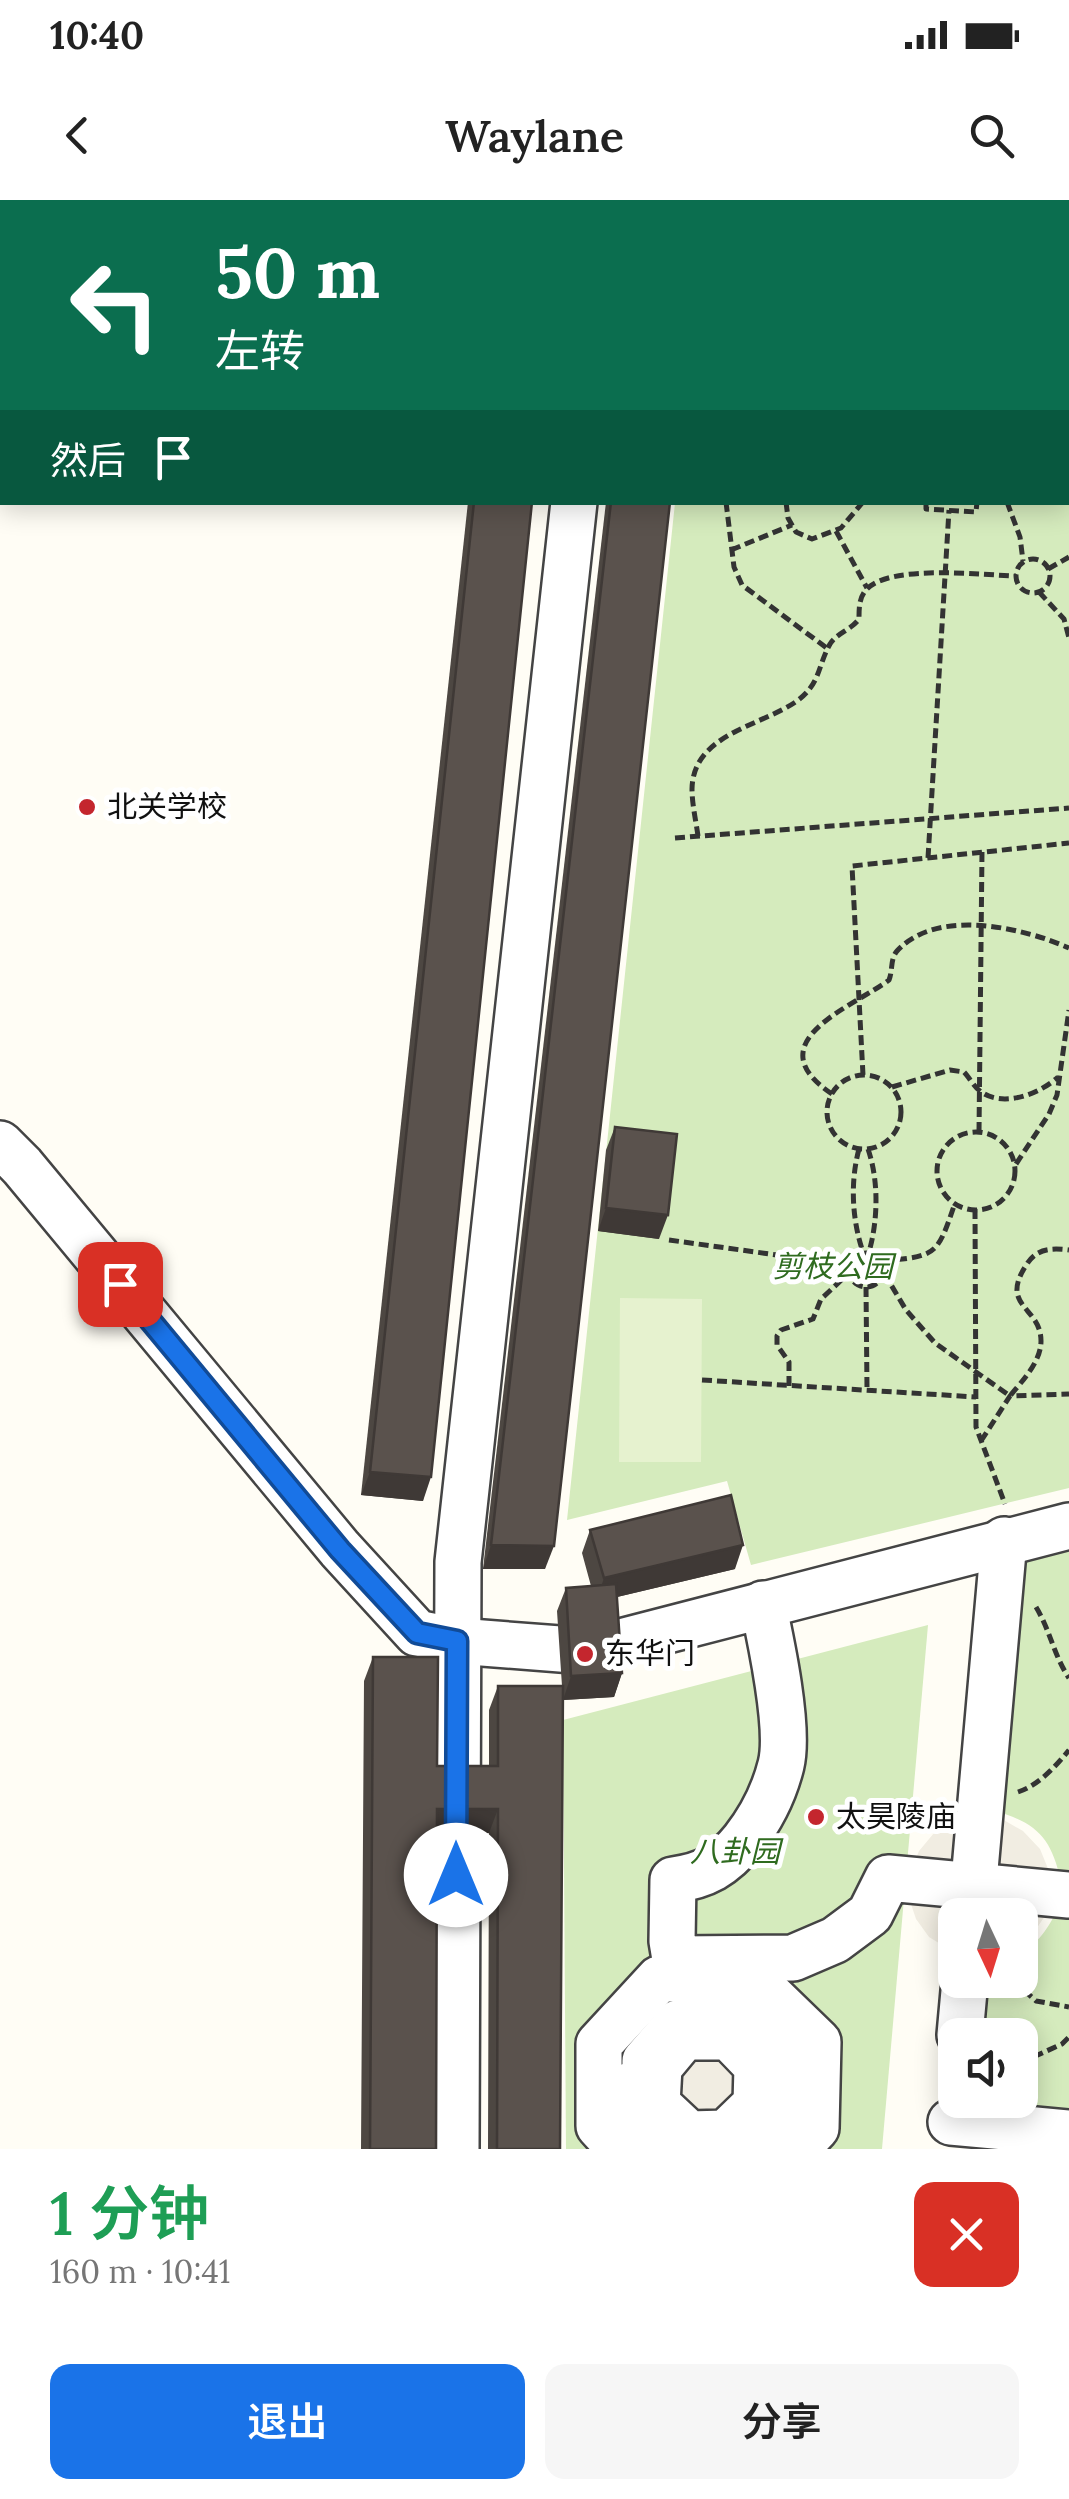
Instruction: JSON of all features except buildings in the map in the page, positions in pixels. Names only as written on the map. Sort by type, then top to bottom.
[{"type":"street","points":[[456,2149],[460,1543],[574,505]]},
{"type":"street","points":[[0,1144],[340,1550],[417,1633],[457,1641],[586,1651],[763,1604],[1005,1522],[1069,1526]]},
{"type":"street","points":[[972,1898],[1005,1522]]},
{"type":"street","points":[[707,2081],[672,1941],[673,1880],[699,1877],[729,1859],[764,1814],[782,1761],[775,1665],[763,1604]]},
{"type":"street","points":[[707,2081],[793,1958],[821,1946],[870,1914],[888,1878],[961,1898]]},
{"type":"street","points":[[1020,1898],[1069,1895]]},
{"type":"street","points":[[952,2119],[1069,2133]]},
{"type":"path","points":[[726,505],[734,567],[742,584],[828,649]]},
{"type":"path","points":[[787,505],[796,532],[812,539],[836,531],[860,505]]},
{"type":"path","points":[[926,505],[926,509],[976,512],[977,505]]},
{"type":"path","points":[[1008,505],[1024,562],[1016,576]]},
{"type":"path","points":[[928,858],[949,510]]},
{"type":"path","points":[[731,550],[792,525]]},
{"type":"path","points":[[836,531],[868,588]]},
{"type":"path","points":[[1048,569],[1069,557]]},
{"type":"path","points":[[1024,562],[1040,560],[1048,569],[1048,584],[1038,591]]},
{"type":"path","points":[[698,836],[692,790],[698,760],[722,739],[796,702],[816,679],[831,642],[859,619],[860,600],[868,588],[882,579],[905,575],[1016,576]]},
{"type":"path","points":[[1016,576],[1023,589],[1038,591],[1064,619],[1069,638]]},
{"type":"path","points":[[674,838],[1069,808]]},
{"type":"path","points":[[863,1075],[852,866],[1069,843]]},
{"type":"path","points":[[979,1132],[982,851]]},
{"type":"path","points":[[832,1094],[813,1082],[805,1056],[806,1042],[834,1012],[889,980],[896,951],[912,940],[940,929],[981,925],[1027,932],[1069,948]]},
{"type":"path","points":[[1014,1166],[1058,1095],[1069,1010]]},
{"type":"path","points":[[892,1087],[950,1070],[964,1072],[979,1091],[1014,1098],[1046,1088],[1058,1076]]},
{"type":"path","points":[[863,1075],[882,1079],[892,1087],[898,1096],[901,1120],[890,1140],[868,1149],[845,1144],[828,1124],[827,1111],[832,1094],[846,1080],[863,1075]]},
{"type":"path","points":[[979,1132],[998,1139],[1008,1148],[1014,1166],[1012,1185],[1005,1196],[995,1204],[975,1209],[954,1203],[940,1187],[938,1162],[951,1141],[979,1132]]},
{"type":"path","points":[[860,1149],[854,1168],[855,1229],[866,1252],[882,1261],[922,1258],[936,1250],[954,1203]]},
{"type":"path","points":[[789,1386],[789,1362],[777,1346],[780,1330],[813,1319],[820,1299],[849,1269],[854,1258],[866,1252],[876,1230],[874,1168],[868,1149]]},
{"type":"path","points":[[975,1209],[976,1427],[1005,1522]]},
{"type":"path","points":[[668,1240],[849,1269]]},
{"type":"path","points":[[981,1441],[1038,1359],[1042,1340],[1036,1322],[1020,1305],[1015,1288],[1032,1256],[1051,1248],[1069,1250]]},
{"type":"path","points":[[882,1261],[884,1273],[906,1310],[935,1344],[1010,1396],[1069,1394]]},
{"type":"path","points":[[849,1269],[855,1283],[866,1287],[877,1284],[884,1273]]},
{"type":"path","points":[[866,1287],[867,1390]]},
{"type":"path","points":[[702,1380],[976,1396]]},
{"type":"path","points":[[981,1799],[1028,1789],[1069,1750]]},
{"type":"path","points":[[1034,1998],[1069,2007]]},
{"type":"path","points":[[1038,2055],[1069,2037]]},
{"type":"green space","name":"剪枝公园","points":[[675,505],[1069,505],[1069,1488],[751,1565],[727,1481],[567,1520]]},
{"type":"green space","points":[[620,1298],[702,1299],[701,1462],[619,1462]]},
{"type":"green space","points":[[1069,1539],[1069,1882],[1061,1881],[1053,1854],[1040,1835],[1022,1821],[996,1811],[1019,1551]]},
{"type":"green space","name":"八卦园","points":[[928,1625],[882,2149],[566,2149],[563,1720]]},
{"type":"green space","points":[[1060,1904],[1069,1905],[1069,2120],[1038,2117],[1038,2018],[977,2018],[978,1998],[1038,1998],[1038,1939]]},
{"type":"shaded area","points":[[978,1816],[1002,1819],[1023,1831],[1040,1849],[1049,1871],[1051,1895],[1038,1926],[1038,1898],[938,1898],[938,1943],[929,1937],[916,1919],[909,1898],[910,1873],[919,1851],[934,1833],[955,1821]]},
{"type":"shaded area","points":[[689,2048],[738,2063],[736,2109],[690,2121],[667,2076]]},
{"type":"place","name":"北关学校","points":[[87,807]]},
{"type":"place","name":"东华门","points":[[585,1654]]},
{"type":"place","name":"太昊陵庙","points":[[816,1817]]},
{"type":"route","points":[[120,1284],[340,1550],[417,1633],[457,1641],[456,1875]]}]
